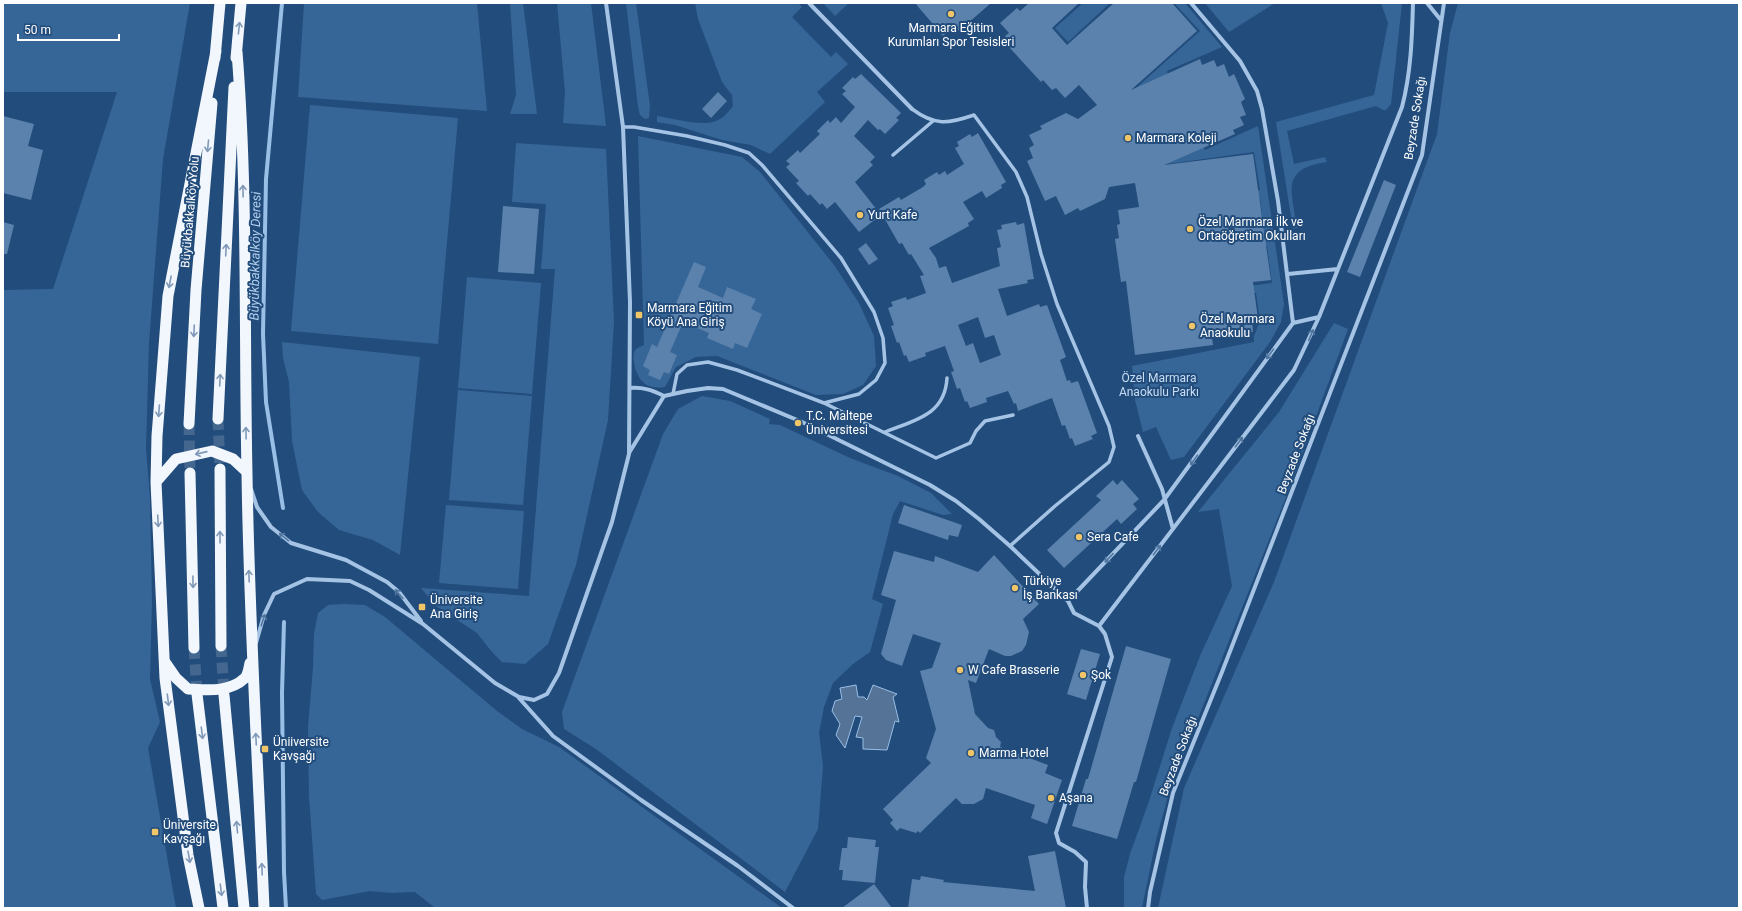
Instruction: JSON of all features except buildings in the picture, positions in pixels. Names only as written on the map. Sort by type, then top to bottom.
[{"type":"highway","name":"Büyükbakkalköy Yolu","points":[[189,424],[196,290],[220,3]]},
{"type":"highway","points":[[218,419],[232,115],[242,3]]},
{"type":"highway","points":[[199,908],[188,855],[165,678],[156,482],[158,428],[168,296],[216,51]]},
{"type":"highway","points":[[237,52],[242,124],[247,472],[252,657],[264,908]]},
{"type":"highway","points":[[156,482],[176,459],[212,451],[233,458],[247,472]]},
{"type":"highway","points":[[220,470],[222,646]]},
{"type":"highway","points":[[190,473],[194,648]]},
{"type":"highway","points":[[165,661],[176,678],[188,689],[218,690],[234,685],[246,677],[252,657]]},
{"type":"highway","points":[[197,694],[223,908]]},
{"type":"highway","points":[[224,695],[244,908]]},
{"type":"street","points":[[519,697],[534,700],[547,694],[559,673],[612,522],[629,454],[630,302],[624,127],[606,3]]},
{"type":"street","points":[[809,3],[912,109],[921,116],[933,121],[953,122],[974,115],[1016,172],[1028,197],[1041,254],[1057,304],[1109,426],[1114,447],[1109,462],[1055,506],[1010,546]]},
{"type":"street","points":[[1191,3],[1240,61],[1257,91],[1262,109],[1278,201],[1293,323]]},
{"type":"street","points":[[1099,626],[1294,370],[1319,317],[1402,107],[1407,89],[1411,58],[1413,3]]},
{"type":"street","points":[[1427,3],[1440,19]]},
{"type":"street","name":"Beyzade Sokağı","points":[[1148,908],[1150,892],[1173,793],[1228,657],[1422,155],[1440,19],[1444,3]]},
{"type":"street","points":[[893,154],[933,121]]},
{"type":"street","points":[[624,127],[687,136],[725,145],[749,153],[762,165],[841,258],[874,312],[883,338],[885,363],[876,380],[859,394],[824,402]]},
{"type":"street","points":[[1288,274],[1338,268]]},
{"type":"street","points":[[1068,601],[1164,500],[1293,323],[1319,317]]},
{"type":"street","points":[[673,394],[678,374],[687,365],[708,362],[737,370],[824,402],[936,458],[970,443],[976,431],[986,421],[1012,415]]},
{"type":"street","points":[[885,432],[918,419],[934,409],[943,399],[946,390],[947,378]]},
{"type":"street","points":[[630,388],[642,387],[655,391],[664,396],[708,388],[723,389],[802,422],[930,485],[956,501],[1010,546],[1068,601],[1074,613],[1099,626],[1105,634],[1112,657],[1056,833],[1059,843],[1075,852],[1086,862],[1085,887],[1087,908]]},
{"type":"street","points":[[629,454],[664,396]]},
{"type":"street","points":[[1138,436],[1156,473],[1173,529]]},
{"type":"street","points":[[247,472],[257,507],[271,527],[292,543],[346,560],[387,582],[399,592],[424,624]]},
{"type":"street","points":[[252,657],[264,615],[274,594],[308,579],[350,582],[369,590],[424,624],[495,682],[519,697],[553,736],[641,800],[738,866],[793,908]]},
{"type":"green space","points":[[3,3],[190,3],[163,159],[149,343],[146,449],[150,498],[152,601],[150,679],[160,722],[148,748],[176,908],[3,908],[3,290],[53,289],[117,92],[3,92]]},
{"type":"green space","points":[[304,3],[477,3],[487,111],[298,97]]},
{"type":"green space","points":[[510,3],[523,3],[537,114],[510,114],[516,95]]},
{"type":"green space","points":[[557,3],[591,3],[606,126],[563,123],[565,92]]},
{"type":"green space","points":[[626,3],[636,3],[650,106],[649,118],[645,119],[640,115],[638,107]]},
{"type":"green space","points":[[695,3],[798,3],[802,7],[792,17],[831,57],[836,52],[848,64],[817,92],[825,102],[770,154],[751,145],[722,140],[675,125],[657,122],[657,116],[687,122],[710,123],[726,115],[733,106],[732,95],[722,82],[698,19]]},
{"type":"green space","points":[[823,3],[849,3],[835,16]]},
{"type":"green space","points":[[1083,3],[1110,3],[1068,42],[1055,28]]},
{"type":"green space","points":[[1156,3],[1174,3],[1099,73]]},
{"type":"green space","points":[[1174,3],[1185,3],[1222,47],[1167,71],[1168,75],[1127,96],[1200,31]]},
{"type":"green space","points":[[1205,3],[1275,3],[1229,32]]},
{"type":"green space","points":[[1381,3],[1402,3],[1391,104],[1386,110],[1376,106],[1287,131],[1294,164],[1325,157],[1327,162],[1312,165],[1301,170],[1295,176],[1292,184],[1292,193],[1297,228],[1293,229],[1276,122],[1374,95],[1388,23]]},
{"type":"green space","points":[[1458,3],[1739,3],[1739,908],[1158,908],[1184,788],[1274,582],[1437,134],[1450,33]]},
{"type":"green space","points":[[310,105],[458,118],[438,344],[291,331]]},
{"type":"green space","name":"Özel Marmara Anaokulu Parkı","points":[[1258,126],[1284,304],[1281,322],[1270,342],[1184,457],[1171,460],[1156,427],[1143,432],[1135,400],[1132,366],[1254,342],[1254,336],[1260,321],[1256,293],[1178,303],[1171,296],[1272,283],[1267,246],[1174,258],[1174,251],[1265,237],[1260,199],[1163,212],[1162,204],[1260,190],[1254,152],[1153,166],[1202,144],[1205,150]]},
{"type":"green space","points":[[638,136],[742,157],[760,172],[834,265],[859,303],[874,336],[876,366],[863,385],[843,394],[816,395],[717,356],[696,357],[676,367],[665,387],[651,387],[641,381],[634,360],[635,350],[644,345]]},
{"type":"green space","points":[[516,143],[606,149],[614,321],[608,420],[576,565],[548,644],[525,664],[502,662],[477,633],[436,606],[421,588],[529,596],[555,269],[541,269],[546,204],[512,202]]},
{"type":"green space","points":[[467,277],[541,283],[532,394],[458,388]]},
{"type":"green space","points":[[1334,323],[1348,329],[1292,482],[1170,789],[1156,840],[1142,908],[1124,908],[1124,877],[1130,854],[1148,804],[1172,728],[1200,656],[1232,586],[1219,509],[1198,512],[1279,412]]},
{"type":"green space","points":[[282,342],[420,357],[400,555],[373,540],[339,530],[318,512],[302,490],[292,441],[289,382],[283,358]]},
{"type":"green space","points":[[458,390],[532,396],[523,505],[449,500]]},
{"type":"green space","points":[[702,396],[730,401],[770,419],[769,424],[780,425],[850,458],[898,476],[931,493],[952,514],[943,515],[900,501],[893,514],[872,599],[883,604],[870,652],[853,664],[833,683],[824,707],[819,733],[823,766],[818,829],[785,892],[596,749],[564,729],[562,712],[663,434],[678,409]]},
{"type":"green space","points":[[446,505],[524,511],[518,589],[439,583]]},
{"type":"green space","points":[[328,605],[365,605],[385,617],[497,711],[522,729],[559,747],[782,908],[435,908],[415,892],[392,893],[370,891],[322,900],[316,894],[309,796],[308,727],[314,634],[318,613]]},
{"type":"shaded area","points":[[856,685],[858,697],[864,697],[867,700],[873,685],[897,694],[893,697],[899,722],[895,721],[887,750],[863,749],[863,738],[856,737],[862,717],[855,716],[845,748],[836,735],[840,724],[832,711],[835,701],[842,699],[840,688]]},
{"type":"waterway","name":"Büyükbakkalköy Deresi","points":[[282,3],[266,179],[263,334],[266,402],[283,508]]},
{"type":"waterway","name":"Büyükbakkalköy Deresi","points":[[284,622],[282,693],[284,872],[286,908]]},
{"type":"tunnel","points":[[218,419],[220,469]]},
{"type":"tunnel","points":[[189,424],[190,473]]},
{"type":"tunnel","points":[[221,646],[224,695]]},
{"type":"tunnel","points":[[194,648],[197,694]]},
{"type":"place","name":"Marmara Eğitim Kurumları Spor Tesisleri","points":[[951,14]]},
{"type":"place","name":"Marmara Koleji","points":[[1128,138]]},
{"type":"place","name":"Yurt Kafe","points":[[860,215]]},
{"type":"place","name":"Özel Marmara İlk ve Ortaöğretim Okulları","points":[[1190,229]]},
{"type":"place","name":"Marmara Eğitim Köyü Ana Giriş","points":[[639,315]]},
{"type":"place","name":"Özel Marmara Anaokulu","points":[[1192,326]]},
{"type":"place","name":"T.C. Maltepe Üniversitesi","points":[[798,423]]},
{"type":"place","name":"Sera Cafe","points":[[1079,537]]},
{"type":"place","name":"Türkiye İş Bankası","points":[[1015,588]]},
{"type":"place","name":"Üniversite Ana Giriş","points":[[422,607]]},
{"type":"place","name":"W Cafe Brasserie","points":[[960,670]]},
{"type":"place","name":"Şok","points":[[1083,675]]},
{"type":"place","name":"Üniiversite Kavşağı","points":[[265,749]]},
{"type":"place","name":"Marma Hotel","points":[[971,753]]},
{"type":"place","name":"Aşana","points":[[1051,798]]},
{"type":"place","name":"Üniversite Kavşağı","points":[[155,832]]}]
